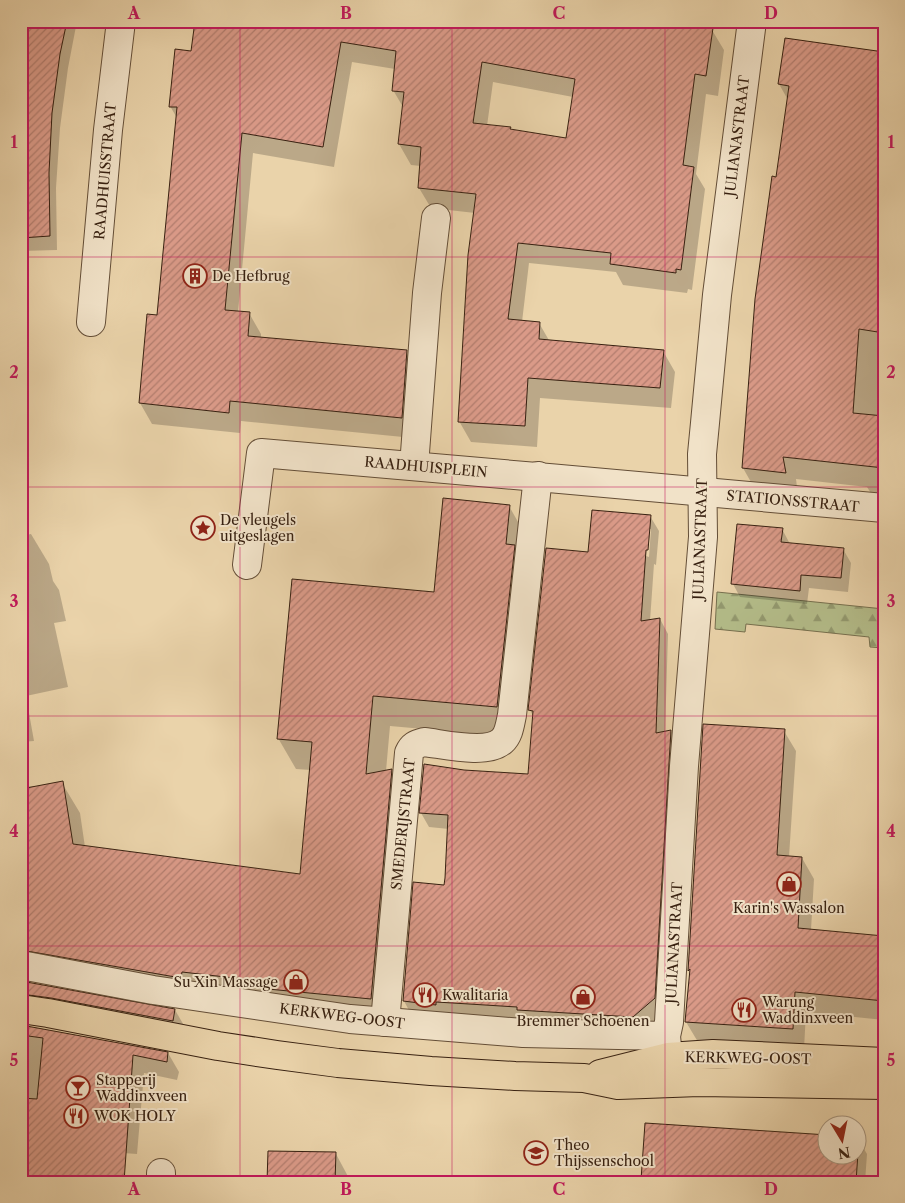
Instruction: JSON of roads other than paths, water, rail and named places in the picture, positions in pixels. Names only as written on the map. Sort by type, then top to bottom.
[{"type":"main road","name":"KERKWEG-OOST","points":[[21,1009],[218,1046],[338,1063],[440,1072],[584,1078],[618,1085],[699,1082],[884,1085]]},
{"type":"main road","name":"KERKWEG-OOST","points":[[584,1078],[667,1047],[713,1054],[884,1062]]},
{"type":"street","name":"RAADHUISSTRAAT","points":[[91,322],[108,130],[121,21]]},
{"type":"street","name":"JULIANASTRAAT","points":[[667,1047],[684,766],[703,538],[703,446],[717,295],[752,21]]},
{"type":"street","points":[[414,466],[426,303],[436,218]]},
{"type":"street","name":"RAADHUISPLEIN","points":[[247,565],[262,453],[538,476],[703,493]]},
{"type":"street","name":"SMEDERIJSTRAAT","points":[[385,1022],[409,753],[411,748],[424,742],[476,748],[490,747],[502,741],[509,730],[538,476]]},
{"type":"street","name":"STATIONSSTRAAT","points":[[703,493],[884,508]]},
{"type":"street","name":"KERKWEG-OOST","points":[[21,965],[153,990],[350,1019],[667,1047]]},
{"type":"place","name":"De Hefbrug","points":[[195,276]]},
{"type":"place","name":"De vleugels uitgeslagen","points":[[203,528]]},
{"type":"place","name":"Karin's Wassalon","points":[[789,884]]},
{"type":"place","name":"Su Xin Massage","points":[[296,982]]},
{"type":"place","name":"Kwalitaria","points":[[425,995]]},
{"type":"place","name":"Bremmer Schoenen","points":[[583,997]]},
{"type":"place","name":"Warung Waddinxveen","points":[[744,1010]]},
{"type":"place","name":"Stapperij Waddinxveen","points":[[78,1088]]},
{"type":"place","name":"WOK HOLY","points":[[76,1116]]},
{"type":"place","name":"Theo Thijssenschool","points":[[536,1153]]}]
